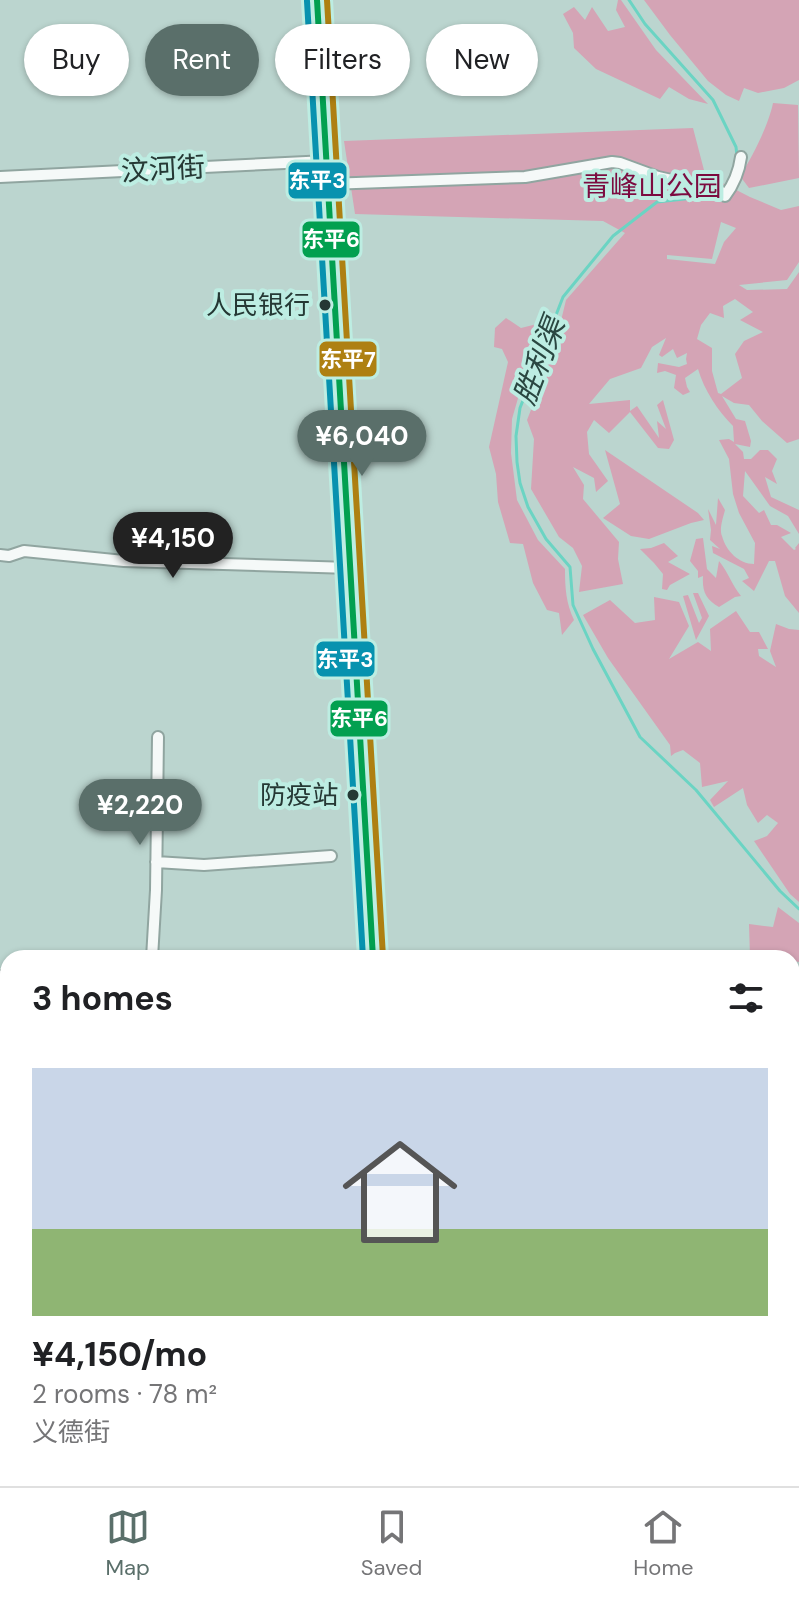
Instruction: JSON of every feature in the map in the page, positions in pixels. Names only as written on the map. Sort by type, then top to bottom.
[{"type":"street","points":[[317,0],[373,950]]},
{"type":"street","points":[[328,184],[525,177],[612,162],[658,177],[720,191],[725,196],[739,171],[741,157]]},
{"type":"street","name":"汶河街","points":[[0,177],[327,161]]},
{"type":"street","points":[[0,555],[9,556],[24,551],[124,561],[350,568]]},
{"type":"street","points":[[152,950],[158,737]]},
{"type":"street","points":[[156,862],[204,865],[331,856]]},
{"type":"green space","points":[[618,0],[656,50],[708,104],[689,99],[669,87],[660,99],[596,69],[574,48],[573,33],[563,14],[574,7],[585,20],[592,7],[608,31],[625,27],[616,10]]},
{"type":"green space","points":[[644,0],[799,0],[799,80],[784,88],[758,93],[744,88],[739,101],[726,95],[708,81]]},
{"type":"green space","points":[[773,103],[798,105],[799,178],[749,188],[740,176],[760,141]]},
{"type":"green space","name":"青峰山公园","points":[[693,128],[705,174],[781,210],[799,206],[799,262],[787,280],[739,285],[747,290],[787,289],[799,272],[799,439],[787,443],[749,405],[734,403],[722,396],[736,419],[745,421],[750,447],[735,444],[743,452],[744,459],[751,459],[760,450],[768,450],[777,459],[772,471],[777,484],[765,477],[771,497],[799,510],[799,534],[788,516],[770,506],[745,471],[743,496],[759,513],[764,510],[771,525],[791,533],[781,537],[794,550],[799,543],[799,613],[785,596],[775,561],[769,561],[754,591],[742,581],[749,578],[744,569],[713,553],[712,546],[720,549],[710,540],[708,509],[716,525],[718,498],[725,510],[721,530],[727,547],[738,559],[754,564],[755,543],[739,513],[733,494],[729,459],[719,440],[734,442],[733,426],[712,400],[698,369],[685,378],[690,392],[683,395],[674,388],[676,375],[665,371],[657,373],[658,363],[679,367],[687,364],[687,353],[677,358],[673,349],[662,357],[659,355],[666,338],[652,347],[641,368],[610,379],[589,404],[630,400],[630,411],[637,406],[659,438],[657,421],[666,429],[657,405],[663,400],[674,440],[669,449],[658,448],[630,412],[609,433],[594,420],[587,432],[589,454],[608,481],[596,492],[594,478],[573,467],[584,485],[583,499],[619,542],[618,559],[623,584],[579,592],[582,566],[573,548],[559,537],[531,489],[534,439],[527,420],[553,354],[566,300],[625,233],[603,221],[355,214],[344,141]],"holes":[[[721,222],[736,228],[724,242],[715,264],[667,259],[667,255],[712,259]],[[735,299],[753,312],[740,320],[763,332],[744,341],[735,354],[742,378],[721,394],[718,393],[712,371],[712,348],[697,339],[701,325],[710,313],[724,318],[723,306]]]},
{"type":"green space","points":[[548,317],[527,367],[512,419],[511,453],[517,500],[538,540],[565,569],[566,595],[574,620],[562,635],[559,613],[547,610],[533,583],[523,544],[510,543],[498,502],[496,474],[489,447],[508,362],[502,349],[494,347],[495,328],[506,318],[521,328],[541,323]]},
{"type":"green space","points":[[605,450],[704,520],[649,539],[631,536],[603,518],[620,504]]},
{"type":"green space","points":[[703,538],[707,569],[716,578],[719,561],[741,596],[719,607],[706,594],[703,576],[698,578],[698,571],[690,561],[696,539]]},
{"type":"green space","points":[[664,543],[678,556],[668,562],[690,574],[667,590],[662,589],[663,574],[640,549]]},
{"type":"green space","points":[[693,593],[698,593],[709,616],[696,640],[683,596],[688,595],[699,623],[702,618]]},
{"type":"green space","points":[[654,597],[679,602],[689,626],[669,659],[698,642],[711,651],[710,629],[736,611],[750,632],[759,632],[768,649],[758,649],[759,656],[776,667],[770,651],[776,624],[799,630],[799,902],[790,894],[754,841],[767,836],[778,823],[767,815],[758,823],[747,805],[743,788],[714,807],[710,800],[728,781],[702,787],[700,763],[683,750],[671,756],[670,745],[608,658],[583,615],[610,600],[635,623],[655,620]]},
{"type":"green space","points":[[778,907],[799,923],[799,950],[750,950],[749,924],[773,927]]},
{"type":"waterway","name":"胜利渠","points":[[629,0],[645,24],[713,100],[736,147],[737,156]]},
{"type":"waterway","name":"胜利渠","points":[[720,195],[657,202],[613,236],[563,297],[520,408],[516,436],[517,462],[528,507],[546,539],[570,567],[573,605],[640,737],[696,790],[780,891],[799,909]]},
{"type":"transit line","name":"东平6","points":[[317,0],[373,950]]},
{"type":"transit line","name":"东平7","points":[[327,0],[383,950]]},
{"type":"transit line","name":"东平3","points":[[307,1],[363,950]]},
{"type":"place","name":"人民银行","points":[[325,305]]},
{"type":"place","name":"防疫站","points":[[353,795]]}]
